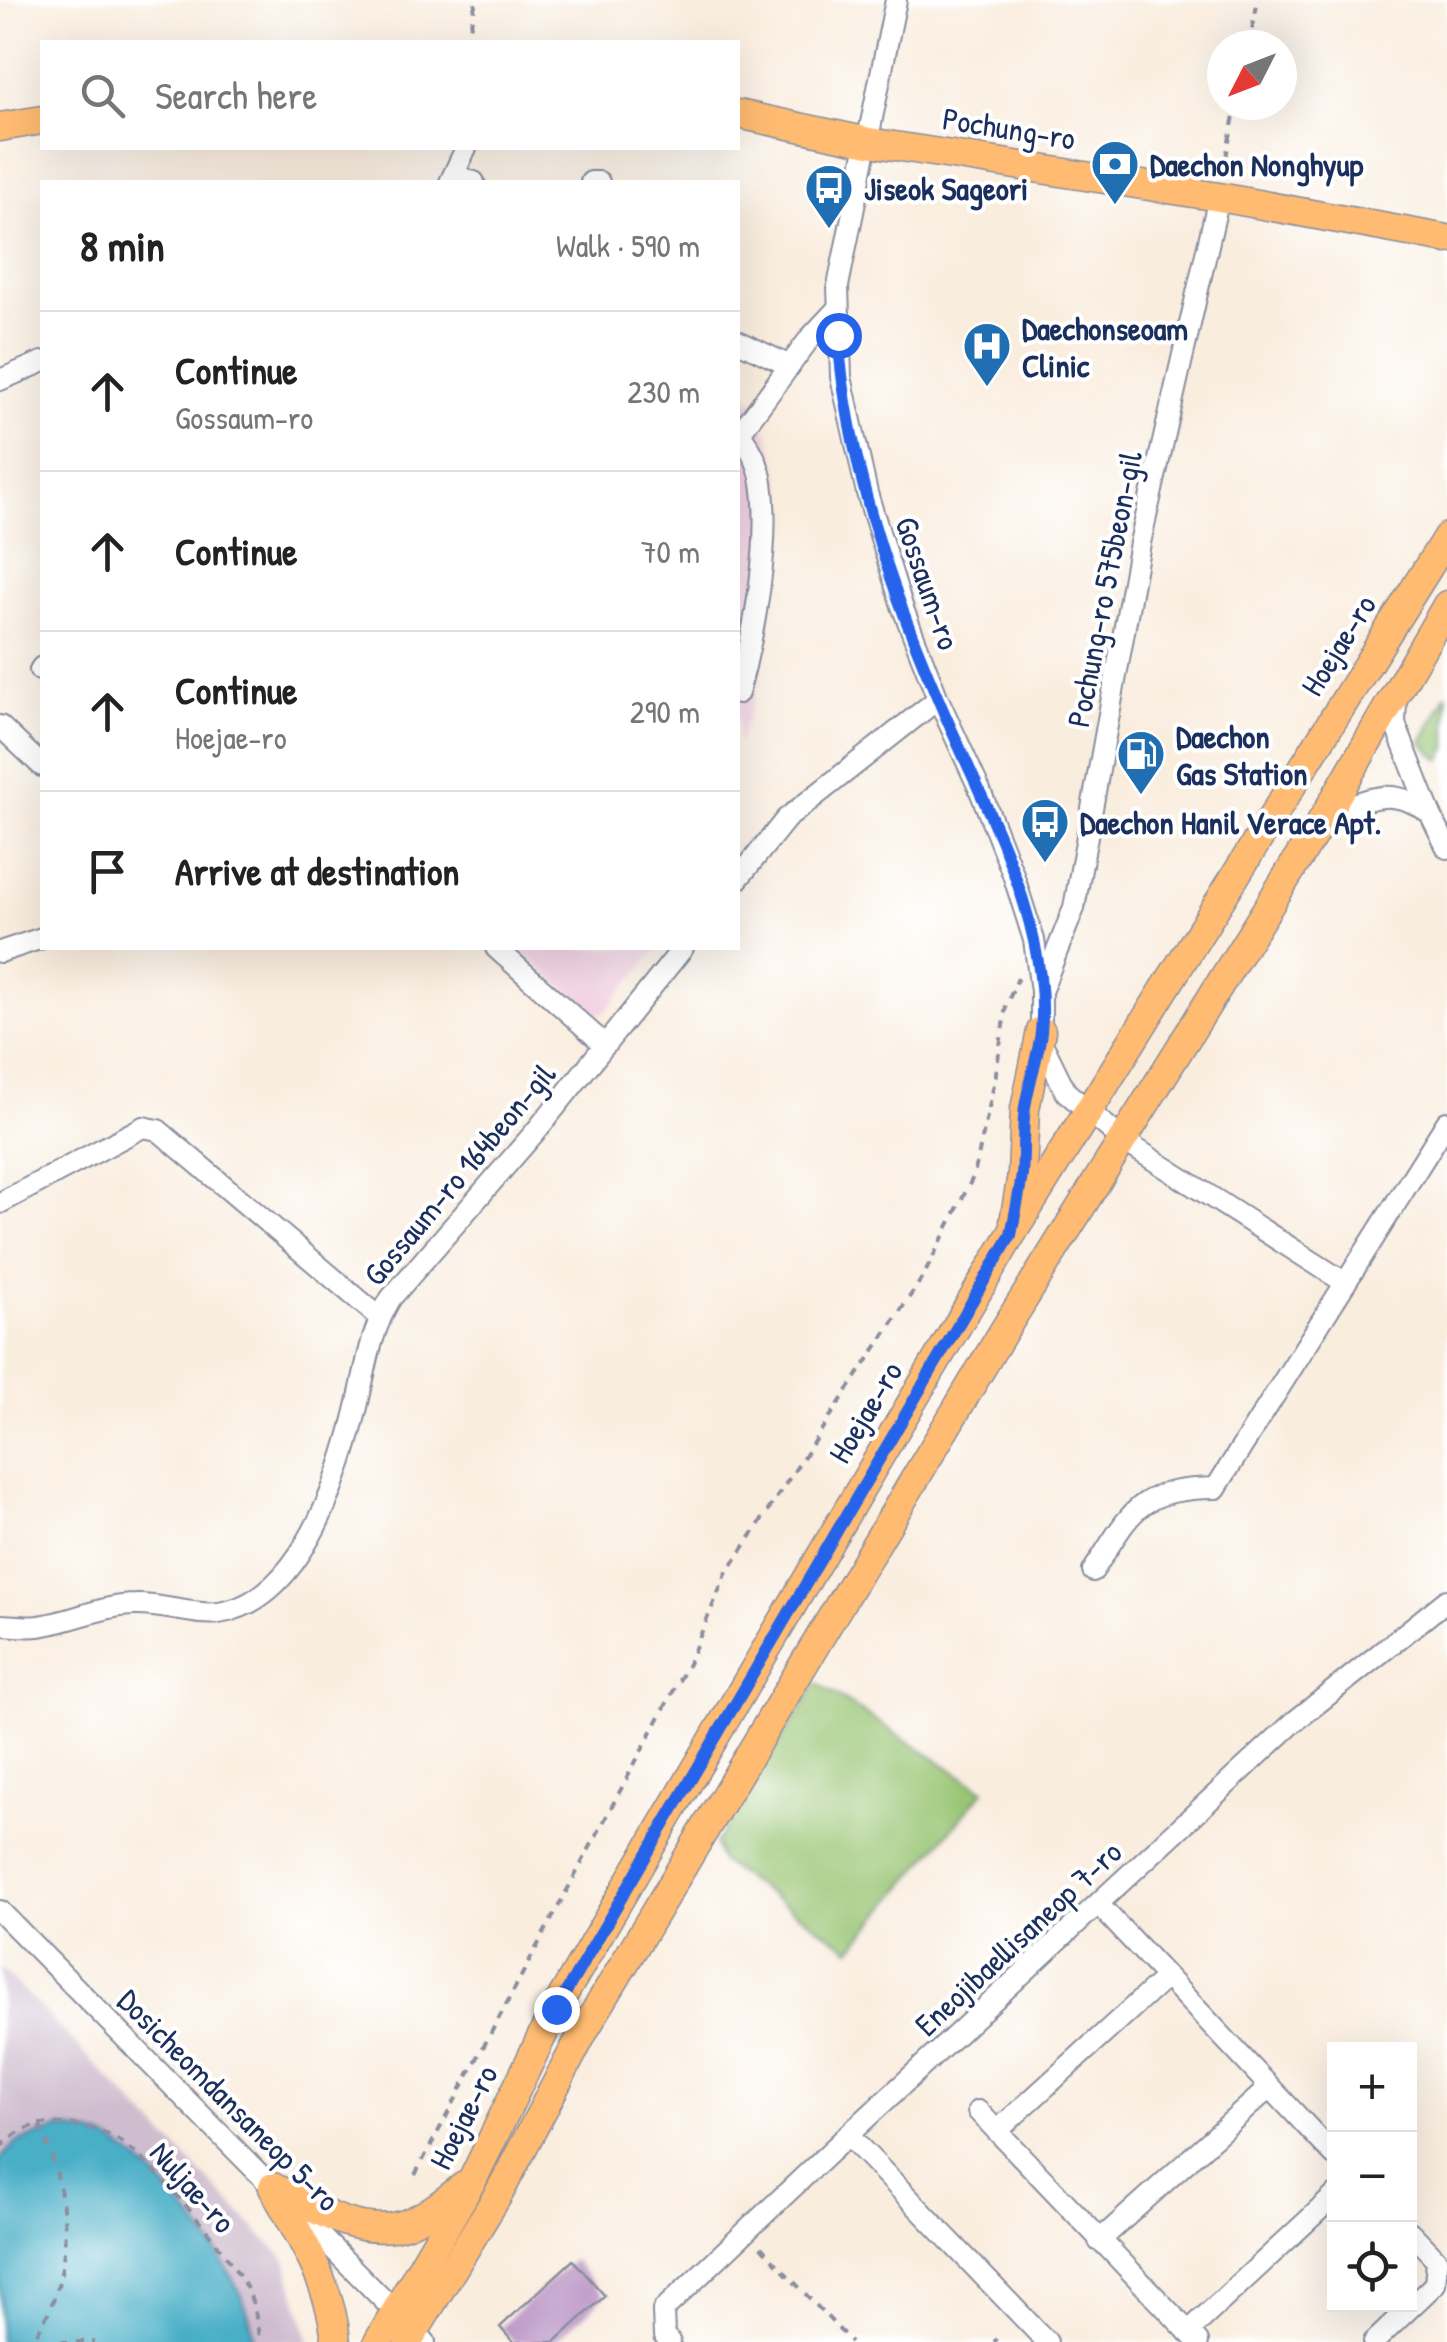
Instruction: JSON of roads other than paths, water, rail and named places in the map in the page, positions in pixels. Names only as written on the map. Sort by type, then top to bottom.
[{"type":"main road","name":"Pochung-ro","points":[[740,114],[869,142],[1447,238]]},
{"type":"main road","points":[[0,128],[40,120]]},
{"type":"main road","name":"Hoejae-ro","points":[[411,2332],[473,2179],[556,2009],[1011,1235],[1447,537]]},
{"type":"main road","name":"Hoejae-ro","points":[[378,2342],[411,2332],[498,2195],[585,2029],[1003,1332],[1326,814],[1447,606]]},
{"type":"main road","points":[[1011,1235],[1022,1174],[1025,1109],[1041,1031]]},
{"type":"main road","points":[[272,2187],[327,2216],[378,2228],[405,2224],[473,2179]]},
{"type":"main road","points":[[272,2187],[303,2241],[334,2316],[336,2342]]},
{"type":"street","name":"Gossaum-ro","points":[[896,0],[838,286],[842,377],[858,458],[902,606],[986,806],[1034,940],[1042,1041],[1066,1092],[1124,1141],[1344,1282]]},
{"type":"street","points":[[452,179],[465,150]]},
{"type":"street","name":"Pochung-ro 575beon-gil","points":[[1041,991],[1074,908],[1140,543],[1218,197]]},
{"type":"street","points":[[740,683],[756,605],[764,509],[755,455],[740,433],[810,338],[838,308]]},
{"type":"street","points":[[740,343],[790,366]]},
{"type":"street","points":[[0,380],[40,363]]},
{"type":"street","points":[[1400,682],[1395,724],[1447,848]]},
{"type":"street","points":[[740,876],[786,818],[938,699]]},
{"type":"street","points":[[0,726],[40,764]]},
{"type":"street","points":[[1326,814],[1387,795],[1409,799],[1430,813]]},
{"type":"street","points":[[0,952],[40,939]]},
{"type":"street","points":[[498,950],[605,1045]]},
{"type":"street","name":"Gossaum-ro 164beon-gil","points":[[0,1625],[36,1627],[134,1604],[215,1614],[245,1606],[270,1591],[300,1555],[320,1516],[356,1412],[379,1318],[408,1276],[536,1131],[681,950]]},
{"type":"street","points":[[1094,1571],[1138,1506],[1161,1493],[1216,1488],[1447,1122]]},
{"type":"street","points":[[0,1203],[142,1127],[158,1130],[379,1318]]},
{"type":"street","name":"Eneojibaellisaneop 7-ro","points":[[670,2342],[664,2336],[664,2310],[1294,1722],[1447,1600]]},
{"type":"street","points":[[1099,1905],[1327,2148]]},
{"type":"street","name":"Dosicheomdansaneop 5-ro","points":[[0,1911],[411,2332]]},
{"type":"street","points":[[998,2131],[1165,1978]]},
{"type":"street","points":[[1099,2241],[1270,2087]]},
{"type":"street","points":[[978,2111],[1193,2337],[1327,2203]]},
{"type":"street","points":[[848,2135],[1047,2342]]},
{"type":"street","points":[[1417,2239],[1437,2260],[1435,2284],[1417,2301]]},
{"type":"street","points":[[1374,2342],[1406,2312]]},
{"type":"water","points":[[61,2128],[92,2134],[120,2147],[183,2207],[224,2263],[250,2319],[253,2342],[0,2342],[0,2159],[17,2142]]},
{"type":"place","name":"Daechon Nonghyup","points":[[1115,206]]},
{"type":"place","name":"Jiseok Sageori","points":[[829,230]]},
{"type":"place","name":"Daechonseoam Clinic","points":[[987,388]]},
{"type":"place","name":"Daechon Gas Station","points":[[1141,796]]},
{"type":"place","name":"Daechon Hanil Verace Apt.","points":[[1045,864]]}]
